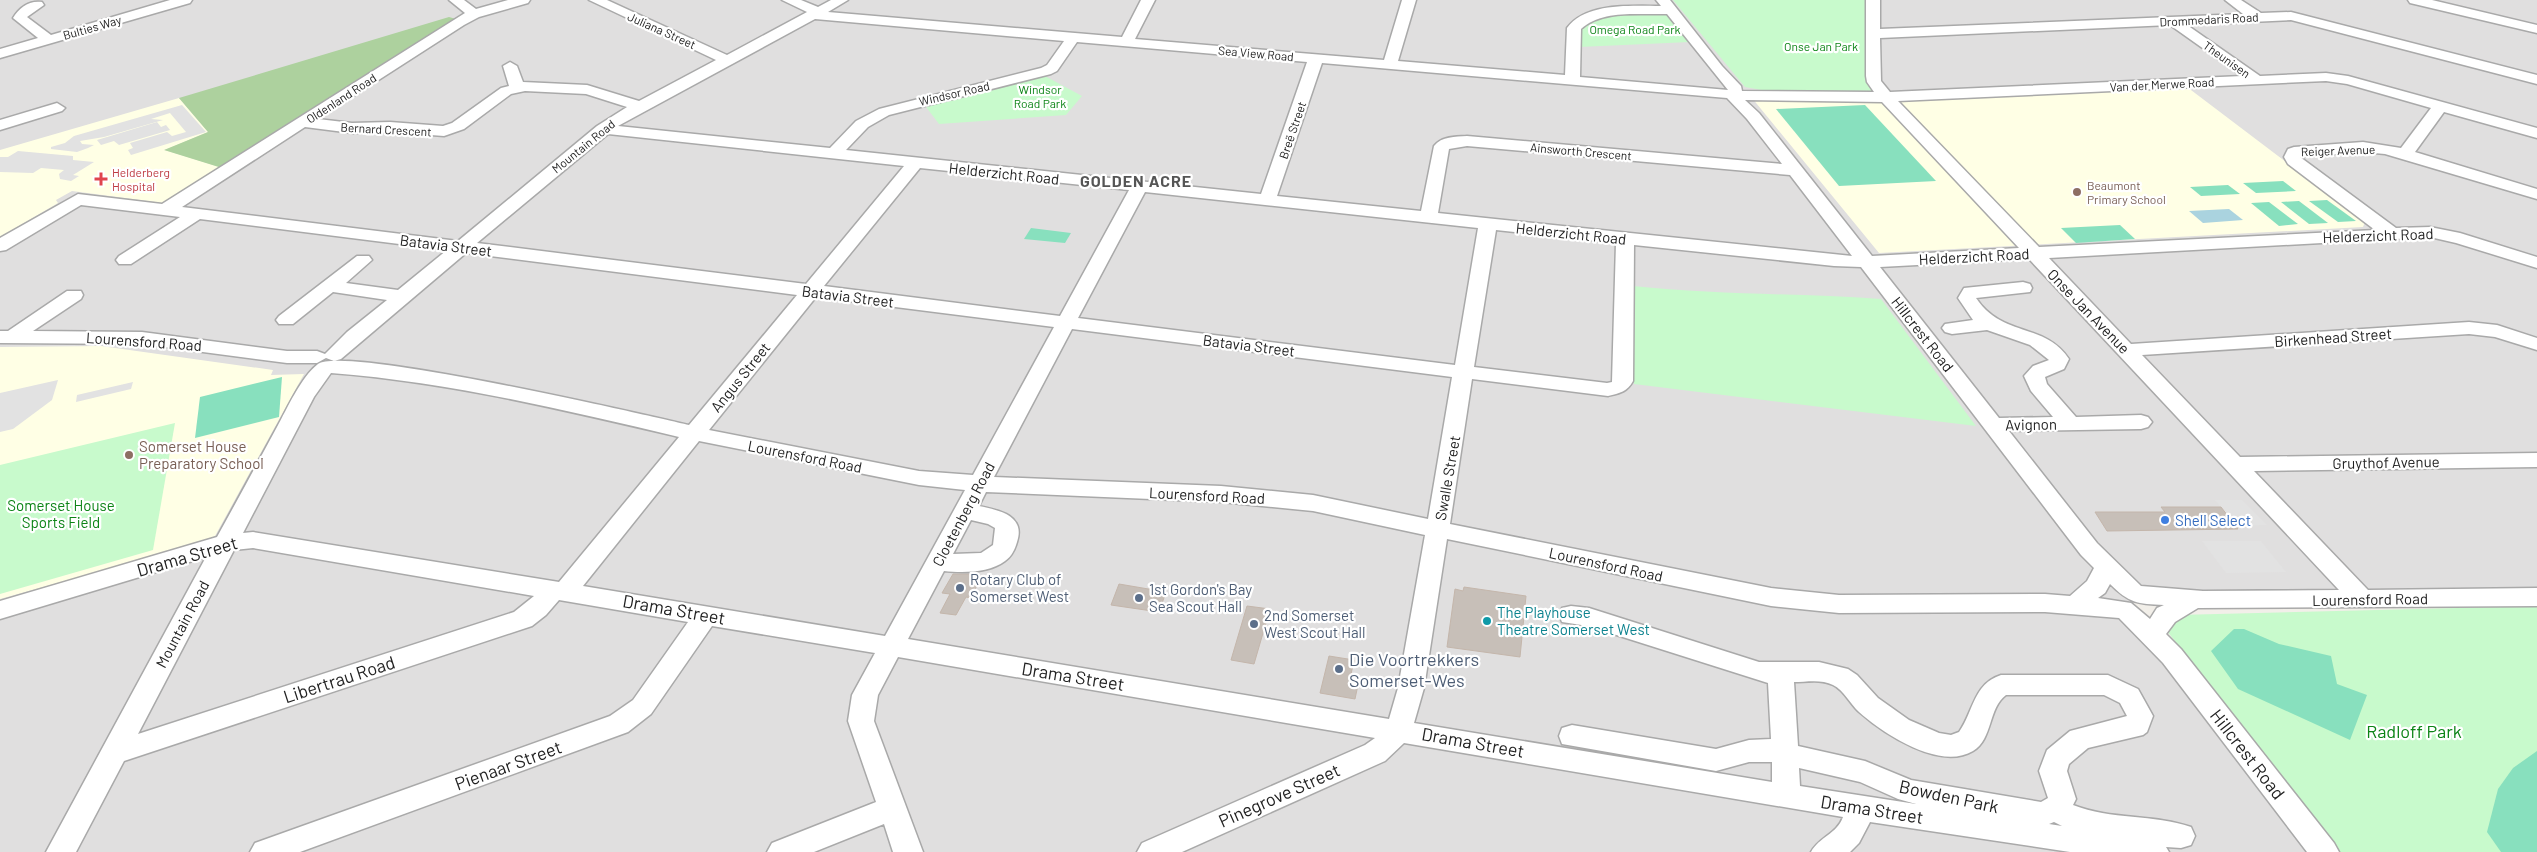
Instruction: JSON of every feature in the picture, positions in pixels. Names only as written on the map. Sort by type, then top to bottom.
[{"type":"street","name":"Bulties Way","points":[[0,54],[183,0]]},
{"type":"street","points":[[456,0],[474,14]]},
{"type":"street","name":"Oldenland Road","points":[[165,210],[459,22],[474,14],[523,0]]},
{"type":"street","name":"Juliana Street","points":[[596,0],[727,60]]},
{"type":"street","name":"Sea View Road","points":[[789,0],[816,13],[1073,38],[1735,93]]},
{"type":"street","name":"Mountain Road","points":[[61,852],[320,368],[354,336],[603,129],[639,106],[841,0]]},
{"type":"street","points":[[1126,42],[1148,0]]},
{"type":"street","points":[[1390,65],[1409,0]]},
{"type":"street","name":"Onse Jan Avenue","points":[[1873,0],[1873,76],[1874,82],[1886,97],[2362,599]]},
{"type":"street","points":[[2232,0],[2258,17]]},
{"type":"street","points":[[2416,0],[2537,29]]},
{"type":"street","points":[[37,5],[24,11],[20,18],[49,40]]},
{"type":"street","points":[[1572,80],[1574,28],[1580,22],[1603,13],[1667,5]]},
{"type":"street","name":"Hillcrest Road","points":[[1667,5],[1717,69],[1720,78],[1735,93],[1868,262],[2324,852]]},
{"type":"street","name":"Drommedaris Road","points":[[1873,34],[2258,17],[2301,18],[2537,80]]},
{"type":"street","name":"Theunisen","points":[[2173,21],[2257,80]]},
{"type":"street","name":"Windsor Road","points":[[834,154],[862,124],[884,112],[1049,70],[1073,38]]},
{"type":"street","name":"Breë Street","points":[[1267,201],[1316,58]]},
{"type":"street","points":[[510,66],[517,87],[587,90],[639,106]]},
{"type":"street","name":"Van der Merwe Road","points":[[1735,93],[1886,97],[2334,77],[2537,133]]},
{"type":"street","name":"Bernard Crescent","points":[[302,122],[352,128],[444,131],[458,126],[506,91],[517,87]]},
{"type":"street","points":[[2406,154],[2440,106]]},
{"type":"street","points":[[0,125],[57,108]]},
{"type":"street","name":"Helderzicht Road","points":[[603,129],[1834,262],[1868,262],[2391,233],[2443,233],[2537,263]]},
{"type":"street","name":"Ainsworth Crescent","points":[[1428,218],[1442,146],[1458,141],[1795,170]]},
{"type":"street","name":"Reiger Avenue","points":[[2391,233],[2299,165],[2292,158],[2292,154],[2298,150],[2362,147],[2386,149],[2537,194]]},
{"type":"street","name":"Angus Street","points":[[560,590],[694,434],[915,163]]},
{"type":"street","name":"Cloetenberg Road","points":[[908,852],[868,744],[861,711],[865,695],[1139,187]]},
{"type":"street","name":"Batavia Street","points":[[0,246],[78,199],[1603,390],[1617,388],[1623,381],[1625,239]]},
{"type":"street","points":[[125,260],[196,214]]},
{"type":"street","name":"Swalle Street","points":[[1399,730],[1411,688],[1465,372],[1488,224]]},
{"type":"street","points":[[286,320],[363,260]]},
{"type":"street","points":[[329,286],[402,296]]},
{"type":"street","points":[[1988,324],[1970,303],[1968,294],[1981,290],[2023,288]]},
{"type":"street","points":[[6,337],[38,319],[74,295]]},
{"type":"street","name":"Avignon","points":[[1952,328],[1988,324],[2042,343],[2054,351],[2059,359],[2057,365],[2035,373],[2034,376],[2038,386],[2070,423]]},
{"type":"street","name":"Birkenhead Street","points":[[2126,350],[2469,328],[2497,331],[2537,344]]},
{"type":"street","name":"Lourensford Road","points":[[6,337],[142,338],[287,357],[320,368],[366,370],[549,399],[694,434],[893,473],[979,484],[1259,497],[1340,508],[1694,583],[1818,603],[2045,603],[2129,601],[2183,597],[2196,602],[2537,597]]},
{"type":"street","points":[[320,368],[337,373],[366,370]]},
{"type":"street","name":"Avignon","points":[[1993,425],[2141,422]]},
{"type":"street","name":"Gruythof Avenue","points":[[2235,464],[2537,460]]},
{"type":"street","points":[[937,562],[981,563],[996,557],[1004,548],[1007,534],[1006,524],[994,517],[964,511]]},
{"type":"street","name":"Drama Street","points":[[0,610],[226,543],[253,540],[1860,808],[2154,852]]},
{"type":"street","name":"Hillcrest Road","points":[[2092,552],[2172,656]]},
{"type":"street","name":"Libertrau Road","points":[[113,753],[522,619],[560,590]]},
{"type":"street","name":"Lourensford Road","points":[[2045,603],[2080,599],[2129,601]]},
{"type":"street","points":[[2129,601],[2166,615],[2196,602]]},
{"type":"street","name":"Pienaar Street","points":[[265,852],[618,724],[642,707],[706,615]]},
{"type":"street","points":[[1571,615],[1589,617],[1759,672],[1781,674],[1810,671],[1840,677],[1851,685],[1868,704],[1908,732],[1934,742],[1953,746],[1960,745],[1969,738],[1991,692],[2001,685],[2100,684],[2123,692],[2129,696],[2139,712],[2140,720],[2134,727],[2080,739],[2057,758],[2053,771],[2062,799],[2056,810]]},
{"type":"street","points":[[1781,674],[1787,795]]},
{"type":"street","name":"Pinegrove Street","points":[[1152,852],[1375,753],[1384,747],[1399,730]]},
{"type":"street","name":"Bowden Park","points":[[1572,736],[1716,760],[1758,750],[1785,754],[1864,772],[1908,791],[2041,814],[2056,810],[2073,818],[2094,824],[2181,836]]},
{"type":"street","points":[[782,852],[892,808]]},
{"type":"street","points":[[1826,852],[1847,838],[1854,828],[1860,808]]},
{"type":"shaded area","points":[[0,0],[2537,0],[2537,597],[2130,602],[2324,852],[0,852]]},
{"type":"shaded area","name":"Beaumont Primary School","points":[[2187,87],[2365,222],[2363,227],[1879,253],[1752,98],[1902,101]]},
{"type":"shaded area","name":"Helderberg Hospital","points":[[179,98],[208,132],[165,150],[220,167],[163,203],[72,191],[56,200],[58,203],[0,237],[0,150]]},
{"type":"shaded area","points":[[182,105],[206,132],[131,155],[128,150],[133,148],[130,143],[167,132],[172,136],[186,132],[170,113],[151,119],[163,120],[104,137],[80,141],[82,144],[94,145],[77,152],[51,149],[51,147],[65,143],[74,136]]},
{"type":"shaded area","points":[[157,122],[161,127],[166,125],[170,130],[119,145],[114,141],[101,145],[97,140]]},
{"type":"shaded area","points":[[18,151],[73,156],[73,160],[94,162],[73,175],[79,176],[71,181],[60,179],[59,174],[64,170],[41,168],[33,173],[0,172],[0,157],[8,157]]},
{"type":"shaded area","name":"Somerset House Preparatory School","points":[[101,346],[273,370],[271,375],[304,374],[215,536],[201,543],[0,599],[0,347]]},
{"type":"shaded area","points":[[58,380],[52,400],[13,429],[0,432],[0,393]]},
{"type":"shaded area","points":[[133,382],[131,389],[76,402],[77,395]]},
{"type":"shaded area","points":[[2215,500],[2242,500],[2267,525],[2236,526]]},
{"type":"shaded area","points":[[2202,541],[2261,541],[2286,572],[2226,573]]},
{"type":"green space","name":"Onse Jan Park","points":[[1673,0],[1868,0],[1873,91],[1767,91],[1745,87]]},
{"type":"green space","name":"Omega Road Park","points":[[1631,13],[1668,14],[1690,42],[1579,47],[1578,35],[1580,28],[1586,22],[1595,18]]},
{"type":"green space","points":[[449,17],[456,19],[222,168],[164,150],[208,132],[179,98]]},
{"type":"green space","name":"Windsor Road Park","points":[[1043,75],[1082,96],[1066,115],[939,124],[923,103]]},
{"type":"green space","points":[[1865,105],[1936,181],[1839,186],[1776,109]]},
{"type":"green space","points":[[2283,181],[2296,191],[2256,193],[2243,183]]},
{"type":"green space","points":[[2228,185],[2240,194],[2201,196],[2190,187]]},
{"type":"green space","points":[[2327,200],[2356,221],[2338,222],[2309,201]]},
{"type":"green space","points":[[2299,201],[2328,223],[2309,224],[2281,202]]},
{"type":"green space","points":[[2269,202],[2298,224],[2279,226],[2251,203]]},
{"type":"green space","points":[[2120,225],[2135,239],[2076,243],[2061,228]]},
{"type":"green space","points":[[1031,228],[1071,233],[1065,243],[1024,239]]},
{"type":"green space","points":[[1633,286],[1695,291],[1881,299],[1976,426],[1634,384]]},
{"type":"green space","points":[[282,377],[279,417],[195,438],[200,397]]},
{"type":"green space","name":"Somerset House Sports Field","points":[[175,423],[153,550],[0,594],[0,465]]},
{"type":"green space","name":"Radloff Park","points":[[2537,606],[2537,852],[2339,852],[2167,631],[2177,615]]},
{"type":"green space","points":[[2234,629],[2244,629],[2279,644],[2331,656],[2337,684],[2367,695],[2350,740],[2238,689],[2211,651]]},
{"type":"green space","points":[[2537,751],[2537,852],[2501,852],[2487,832],[2498,789],[2513,768]]},
{"type":"water","points":[[2229,209],[2243,220],[2203,223],[2189,211]]},
{"type":"building","name":"Shell Select","points":[[2161,507],[2221,507],[2238,529],[2107,531],[2095,512],[2165,512]]},
{"type":"building","name":"Rotary Club of Somerset West","points":[[953,574],[978,574],[973,582],[978,583],[971,598],[966,597],[956,615],[940,613],[950,594],[942,593]]},
{"type":"building","name":"1st Gordon's Bay Sea Scout Hall","points":[[1119,584],[1166,592],[1159,612],[1111,605]]},
{"type":"building","name":"The Playhouse Theatre Somerset West","points":[[1464,587],[1526,596],[1520,657],[1447,647],[1455,589],[1463,591]]},
{"type":"building","name":"2nd Somerset West Scout Hall","points":[[1247,606],[1270,609],[1254,664],[1231,660]]},
{"type":"building","name":"Die Voortrekkers Somerset-Wes","points":[[1329,656],[1354,660],[1350,679],[1359,680],[1355,699],[1320,693]]},
{"type":"place","name":"Helderberg Hospital","points":[[101,179]]},
{"type":"place","name":"Beaumont Primary School","points":[[2077,192]]},
{"type":"place","name":"Somerset House Preparatory School","points":[[129,455]]},
{"type":"place","name":"Shell Select","points":[[2165,520]]},
{"type":"place","name":"Rotary Club of Somerset West","points":[[960,588]]},
{"type":"place","name":"1st Gordon's Bay Sea Scout Hall","points":[[1139,598]]},
{"type":"place","name":"The Playhouse Theatre Somerset West","points":[[1487,621]]},
{"type":"place","name":"2nd Somerset West Scout Hall","points":[[1254,624]]},
{"type":"place","name":"Die Voortrekkers Somerset-Wes","points":[[1339,669]]},
{"type":"district","name":"GOLDEN ACRE","points":[[1136,180]]}]
